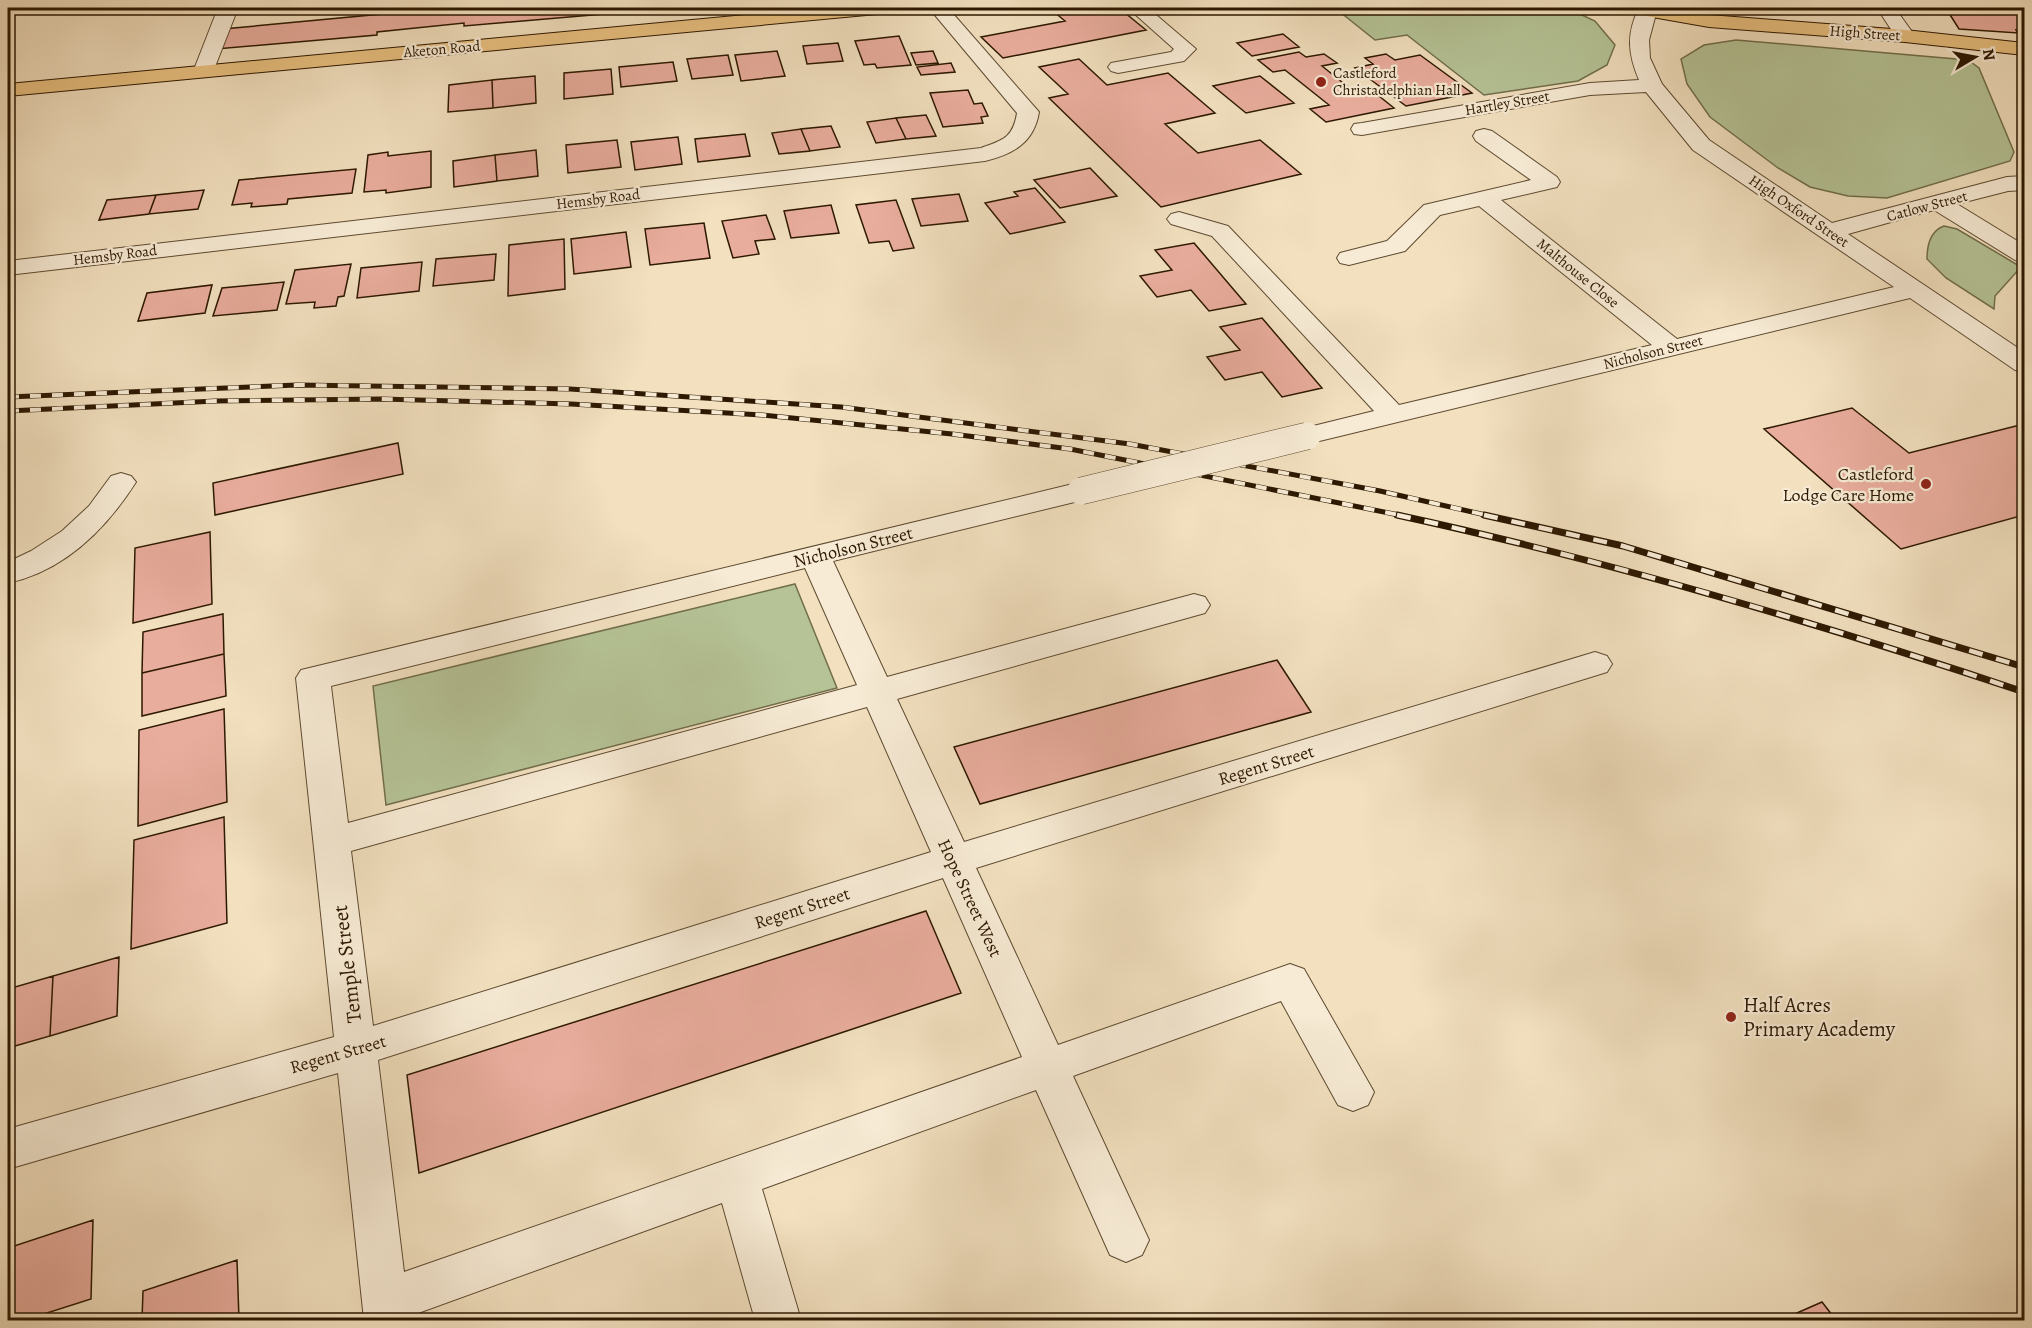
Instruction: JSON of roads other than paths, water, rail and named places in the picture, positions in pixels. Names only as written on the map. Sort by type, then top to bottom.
[{"type":"main road","name":"Aketon Road","points":[[8,90],[877,8]]},
{"type":"main road","name":"High Street","points":[[1641,9],[1709,21],[1905,36],[2025,49]]},
{"type":"street","points":[[202,72],[228,8]]},
{"type":"street","name":"Hemsby Road","points":[[8,268],[985,154],[1014,143],[1027,129],[1028,112],[938,8]]},
{"type":"street","points":[[1118,67],[1177,57],[1186,49],[1137,8]]},
{"type":"street","points":[[1887,8],[1905,36]]},
{"type":"street","name":"High Oxford Street","points":[[1641,9],[1640,58],[1652,86],[1701,145],[2025,364]]},
{"type":"street","name":"Hartley Street","points":[[1362,129],[1590,89],[1652,86]]},
{"type":"street","points":[[1349,258],[1395,246],[1432,210],[1549,182],[1484,136]]},
{"type":"street","name":"Catlow Street","points":[[1830,231],[1940,204],[2007,184],[2025,183]]},
{"type":"street","name":"Malthouse Close","points":[[1484,198],[1672,348]]},
{"type":"street","points":[[1940,204],[2025,255]]},
{"type":"street","points":[[1179,219],[1220,231],[1393,415]]},
{"type":"street","name":"Nicholson Street","points":[[314,678],[1913,290]]},
{"type":"street","points":[[8,573],[32,565],[67,543],[110,501],[121,482]]},
{"type":"street","name":"Hope Street West","points":[[815,556],[1126,1240]]},
{"type":"street","points":[[333,842],[1194,605]]},
{"type":"street","name":"Regent Street","points":[[8,1149],[357,1049],[953,860],[1595,664]]},
{"type":"street","name":"Temple Street","points":[[314,678],[386,1311]]},
{"type":"street","points":[[386,1311],[737,1177],[1290,981],[1353,1092]]},
{"type":"street","points":[[737,1177],[778,1320]]},
{"type":"railway","points":[[8,397],[297,385],[570,389],[841,407],[1130,444],[1380,491],[1490,516]]},
{"type":"railway","points":[[8,411],[216,401],[381,399],[571,404],[762,415],[952,434],[1070,449],[1404,516]]},
{"type":"railway","points":[[1397,515],[1556,552],[1713,595],[2024,692]]},
{"type":"railway","points":[[1484,515],[1623,546],[2024,667]]},
{"type":"place","name":"Castleford Christadelphian Hall","points":[[1321,82]]},
{"type":"place","name":"Castleford Lodge Care Home","points":[[1926,484]]},
{"type":"place","name":"Half Acres Primary Academy","points":[[1731,1017]]}]
